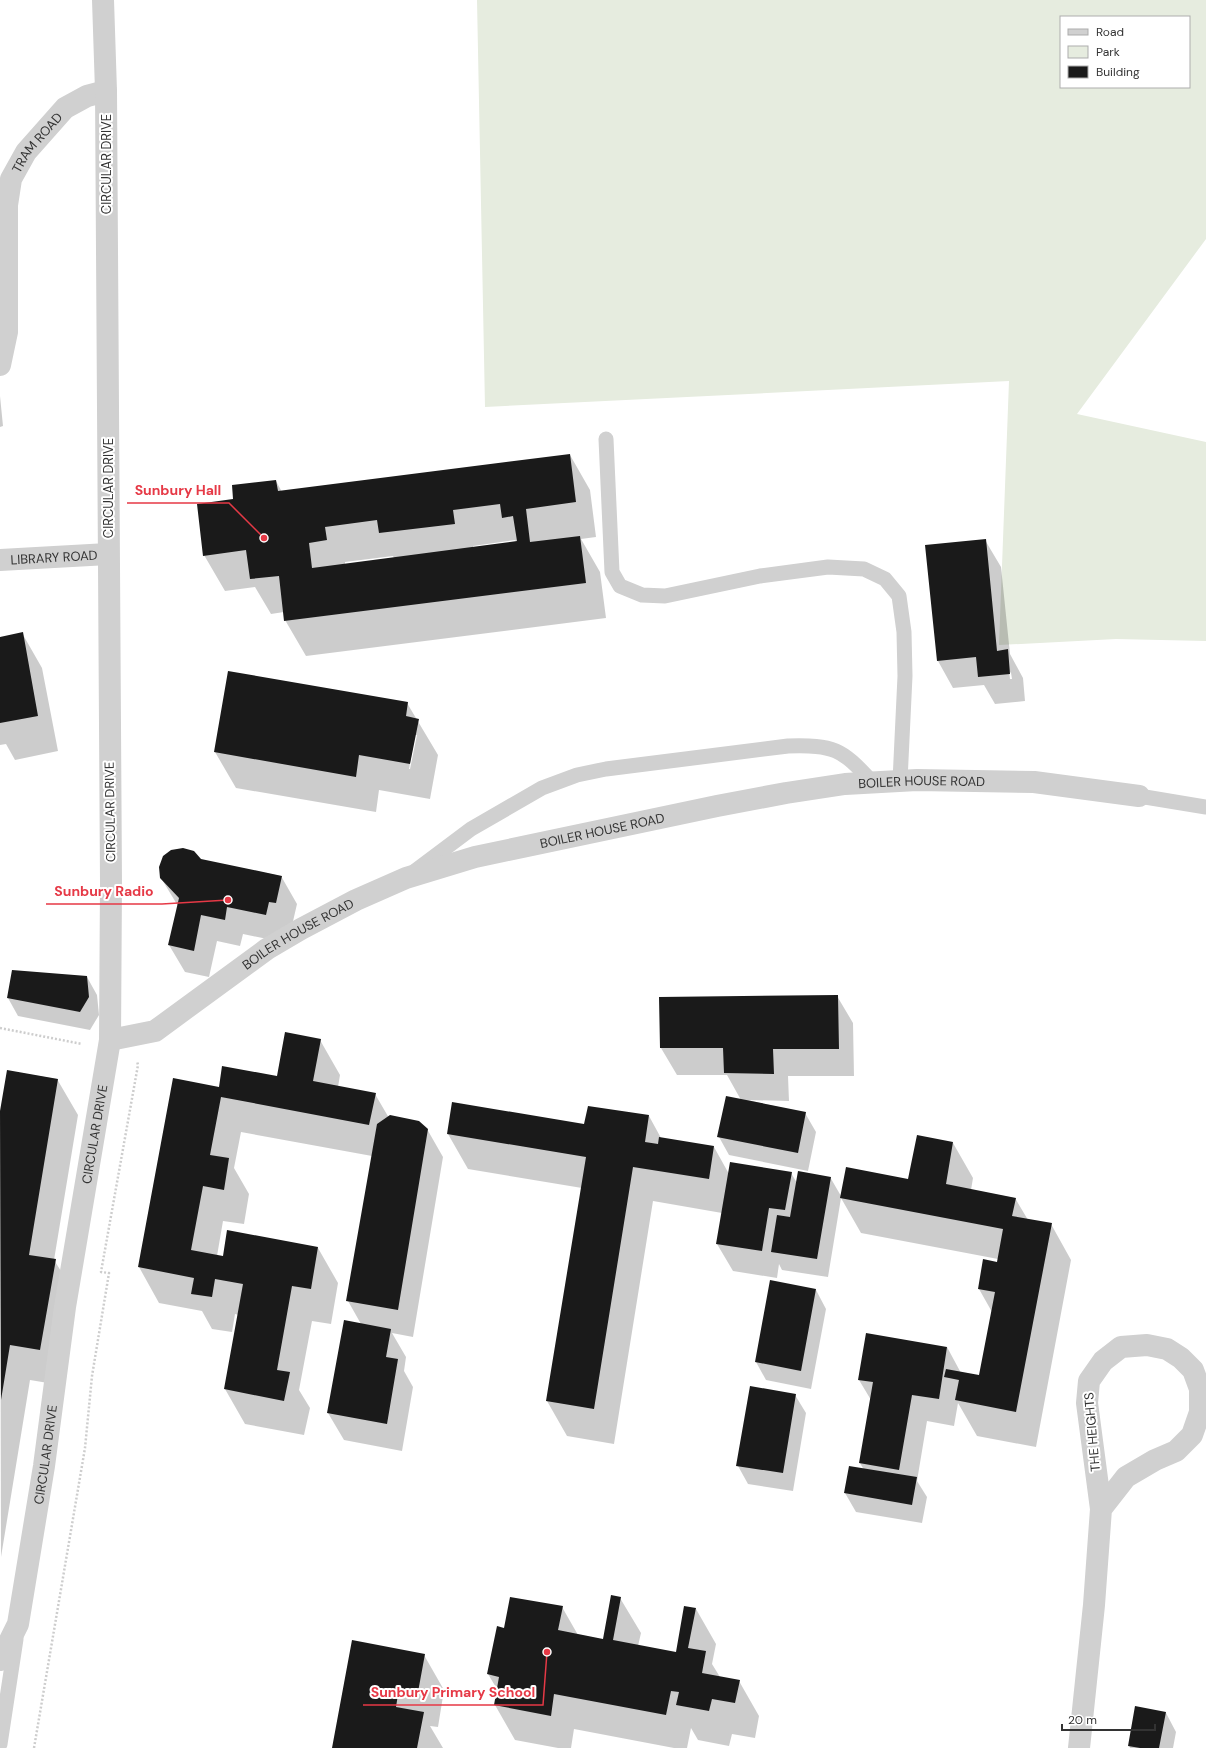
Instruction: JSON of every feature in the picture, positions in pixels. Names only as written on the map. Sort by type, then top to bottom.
[{"type":"street","name":"CIRCULAR DRIVE","points":[[0,1660],[18,1624],[44,1466],[65,1307],[110,1041],[111,883],[106,91],[103,0]]},
{"type":"street","name":"TRAM ROAD","points":[[0,365],[7,332],[7,205],[11,180],[26,152],[65,108],[87,96],[106,91]]},
{"type":"street","name":"LIBRARY ROAD","points":[[0,560],[108,554]]},
{"type":"street","name":"BOILER HOUSE ROAD","points":[[110,1041],[155,1031],[247,962],[300,929],[406,878],[482,855],[793,791],[844,784],[960,780],[1034,782],[1139,796]]},
{"type":"street","name":"THE HEIGHTS","points":[[1079,1748],[1094,1605],[1100,1509],[1087,1403],[1089,1381],[1103,1361],[1121,1347],[1147,1345],[1167,1349],[1182,1358],[1193,1370],[1200,1389],[1200,1412],[1192,1435],[1176,1451],[1155,1460],[1126,1477],[1100,1509]]},
{"type":"lane","points":[[606,439],[612,572],[620,586],[642,595],[666,596],[760,576],[828,567],[864,569],[885,579],[899,596],[904,632],[905,676],[900,781]]},
{"type":"lane","points":[[406,878],[471,829],[542,788],[577,775],[606,769],[788,746],[815,745],[834,749],[852,760],[872,782]]},
{"type":"lane","points":[[1139,796],[1206,806]]},
{"type":"lane","points":[[0,1744],[18,1624]]},
{"type":"path","points":[[0,1028],[110,1041],[138,1065],[101,1272],[109,1273],[92,1376],[85,1448],[34,1748]]},
{"type":"green space","points":[[477,0],[1206,0],[1206,239],[1077,414],[1206,442],[1206,641],[1116,639],[999,645],[1009,381],[485,407]]},
{"type":"building","points":[[570,454],[576,502],[526,509],[530,542],[580,536],[586,583],[284,621],[279,576],[250,579],[246,550],[203,556],[197,504],[233,499],[232,485],[276,480],[278,491]],"holes":[[[500,504],[502,518],[513,516],[517,541],[312,568],[309,543],[327,540],[325,527],[377,520],[379,533],[455,524],[453,510]]]},
{"type":"building","points":[[986,539],[997,651],[1008,649],[1010,674],[978,677],[976,657],[937,661],[925,545]]},
{"type":"building","points":[[23,632],[38,716],[0,723],[0,637]]},
{"type":"building","points":[[228,671],[408,702],[406,716],[419,719],[410,764],[359,755],[356,777],[214,752]]},
{"type":"building","points":[[183,848],[194,851],[201,859],[282,876],[276,903],[269,902],[266,915],[227,907],[225,920],[201,915],[194,951],[168,945],[179,898],[160,878],[159,867],[163,856],[171,850]]},
{"type":"building","points":[[12,970],[87,976],[89,997],[80,1012],[7,998]]},
{"type":"building","points":[[838,995],[839,1049],[773,1049],[774,1074],[724,1073],[723,1048],[660,1048],[659,997]]},
{"type":"building","points":[[285,1032],[321,1039],[313,1081],[376,1093],[369,1125],[221,1097],[210,1155],[229,1158],[224,1190],[203,1186],[191,1250],[223,1256],[227,1230],[318,1247],[311,1289],[292,1286],[277,1370],[290,1372],[284,1401],[224,1389],[243,1284],[215,1279],[212,1297],[191,1294],[194,1278],[138,1267],[173,1078],[219,1087],[222,1066],[277,1076]]},
{"type":"building","points":[[7,1070],[58,1079],[29,1255],[56,1259],[40,1350],[10,1345],[1,1400],[0,1111]]},
{"type":"building","points":[[726,1096],[806,1112],[798,1153],[717,1137]]},
{"type":"building","points":[[452,1102],[584,1124],[588,1106],[649,1115],[645,1142],[658,1144],[659,1137],[714,1146],[709,1179],[633,1167],[594,1409],[546,1401],[586,1157],[447,1134]]},
{"type":"building","points":[[390,1115],[419,1121],[428,1129],[398,1310],[346,1301],[377,1124]]},
{"type":"building","points":[[917,1135],[953,1142],[946,1184],[1016,1198],[1012,1216],[1052,1223],[1016,1412],[955,1400],[959,1380],[944,1377],[946,1369],[979,1375],[995,1292],[978,1289],[983,1259],[997,1262],[1003,1229],[840,1198],[846,1167],[908,1179]]},
{"type":"building","points":[[730,1162],[792,1172],[785,1210],[769,1208],[762,1251],[716,1244]]},
{"type":"building","points":[[798,1171],[831,1177],[817,1259],[771,1252],[777,1215],[790,1217]]},
{"type":"building","points":[[770,1280],[816,1289],[801,1371],[755,1362]]},
{"type":"building","points":[[344,1320],[391,1329],[386,1357],[398,1359],[387,1424],[327,1413]]},
{"type":"building","points":[[866,1333],[947,1347],[939,1399],[912,1395],[899,1470],[859,1463],[873,1382],[858,1380]]},
{"type":"building","points":[[750,1386],[796,1394],[783,1473],[736,1466]]},
{"type":"building","points":[[849,1466],[917,1477],[912,1505],[844,1493]]},
{"type":"building","points":[[611,1595],[621,1597],[613,1640],[676,1652],[684,1606],[696,1608],[688,1648],[706,1651],[702,1673],[740,1680],[735,1703],[712,1699],[709,1711],[676,1705],[679,1692],[671,1691],[666,1715],[554,1694],[551,1716],[494,1705],[499,1677],[487,1674],[497,1626],[504,1628],[510,1597],[563,1606],[558,1630],[603,1639]]},
{"type":"building","points":[[352,1640],[425,1654],[418,1692],[399,1688],[396,1707],[424,1712],[417,1748],[332,1748]]},
{"type":"building","points":[[1135,1706],[1166,1712],[1159,1748],[1140,1748],[1128,1746]]},
{"type":"place","name":"Sunbury Hall","points":[[264,538]]},
{"type":"place","name":"Sunbury Radio","points":[[228,900]]},
{"type":"place","name":"Sunbury Primary School","points":[[547,1652]]}]
